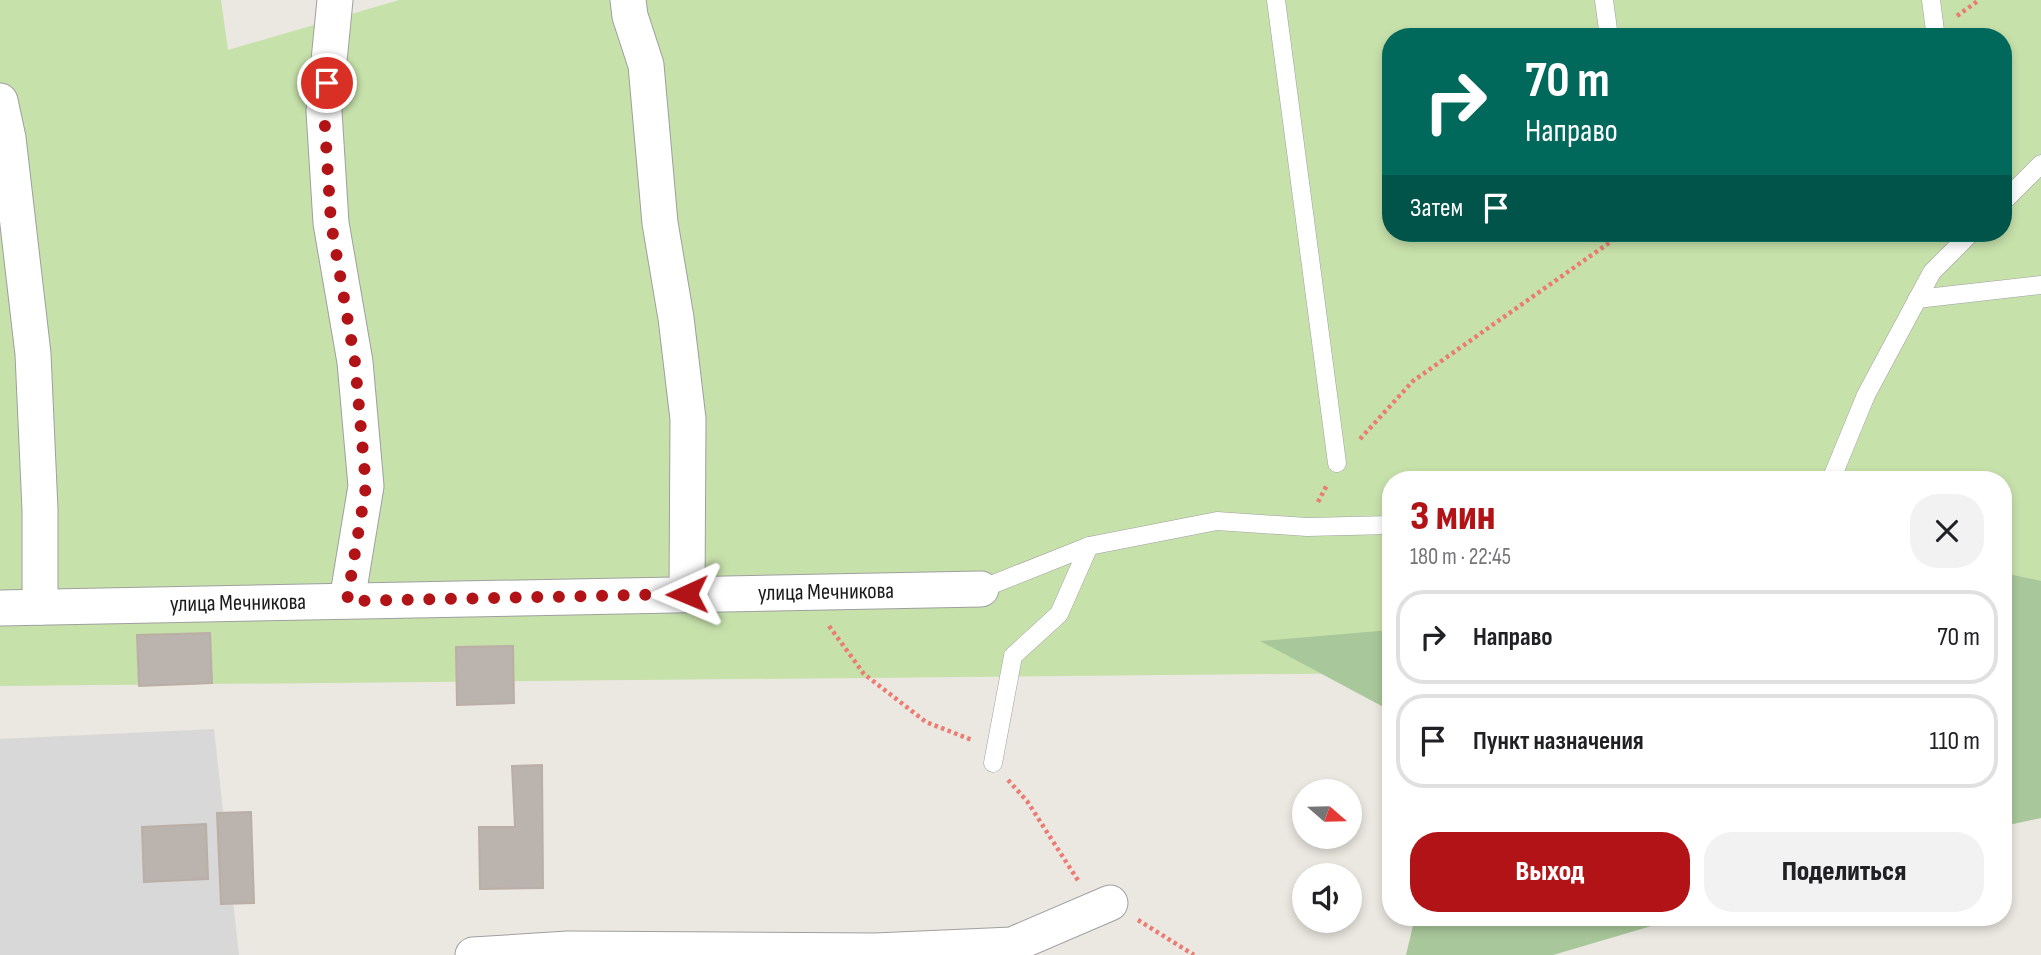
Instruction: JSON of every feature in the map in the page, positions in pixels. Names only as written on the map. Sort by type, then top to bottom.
[{"type":"street","points":[[335,0],[324,111],[331,223],[355,362],[366,486],[347,601]]},
{"type":"street","points":[[628,0],[646,65],[660,223],[676,318],[688,419],[687,594]]},
{"type":"street","points":[[0,101],[8,138],[33,354],[40,510],[40,607]]},
{"type":"street","name":"улица Мечникова","points":[[0,608],[981,589]]},
{"type":"street","points":[[473,955],[568,949],[875,951],[1012,945],[1110,903]]},
{"type":"lane","points":[[1276,0],[1338,463]]},
{"type":"lane","points":[[1604,0],[1608,28]]},
{"type":"lane","points":[[1931,0],[1935,28]]},
{"type":"lane","points":[[2012,193],[2041,164]]},
{"type":"lane","points":[[1834,471],[1866,395],[1932,272],[1963,242]]},
{"type":"lane","points":[[1917,299],[2041,285]]},
{"type":"lane","points":[[981,589],[1089,546],[1217,521],[1307,527],[1382,525]]},
{"type":"lane","points":[[993,763],[1013,656],[1059,614],[1089,546]]},
{"type":"path","points":[[1307,527],[1338,463],[1413,381],[1610,242]]},
{"type":"shaded area","points":[[214,729],[239,955],[0,955],[0,739]]},
{"type":"green space","points":[[0,0],[221,0],[228,50],[399,0],[2041,0],[2041,666],[2012,667],[2012,471],[1382,471],[1382,673],[0,686]]},
{"type":"green space","points":[[2012,575],[2041,581],[2041,818],[2012,824]]},
{"type":"green space","points":[[1382,631],[1382,706],[1260,641]]},
{"type":"green space","points":[[1413,926],[1651,926],[1553,955],[1406,955]]},
{"type":"building","points":[[210,633],[212,683],[139,686],[137,635]]},
{"type":"building","points":[[513,646],[514,703],[457,705],[456,647]]},
{"type":"building","points":[[542,765],[543,888],[480,889],[479,827],[515,827],[512,766]]},
{"type":"building","points":[[251,812],[254,903],[221,904],[217,813]]},
{"type":"building","points":[[206,824],[208,879],[144,882],[142,827]]},
{"type":"route","points":[[327,83],[324,111],[331,223],[355,362],[366,486],[347,601],[687,594]]}]
